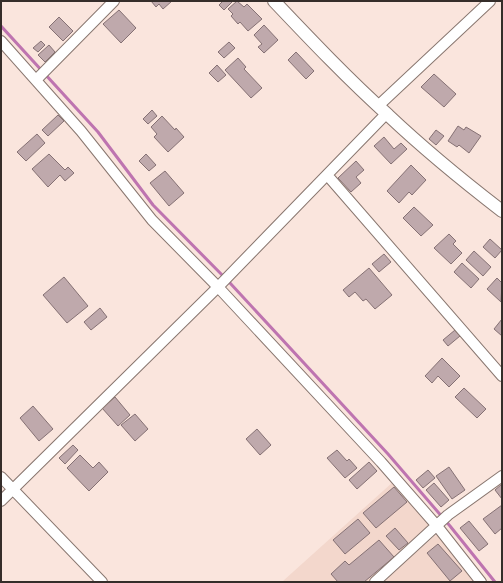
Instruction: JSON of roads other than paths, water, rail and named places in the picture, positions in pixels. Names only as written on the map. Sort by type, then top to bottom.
[{"type":"street","points":[[36,80],[114,1]]},
{"type":"street","points":[[274,1],[332,62],[382,110],[460,178],[502,211]]},
{"type":"street","points":[[1,501],[328,176],[382,110],[490,1]]},
{"type":"street","points":[[1,41],[81,131],[152,220],[218,287],[381,462],[437,526],[481,582]]},
{"type":"street","points":[[328,176],[502,376]]},
{"type":"street","points":[[375,582],[448,515],[502,476]]},
{"type":"street","points":[[1,477],[102,582]]},
{"type":"waterway","points":[[1,26],[98,132],[153,205],[230,283],[388,454],[450,526],[495,582]]}]
